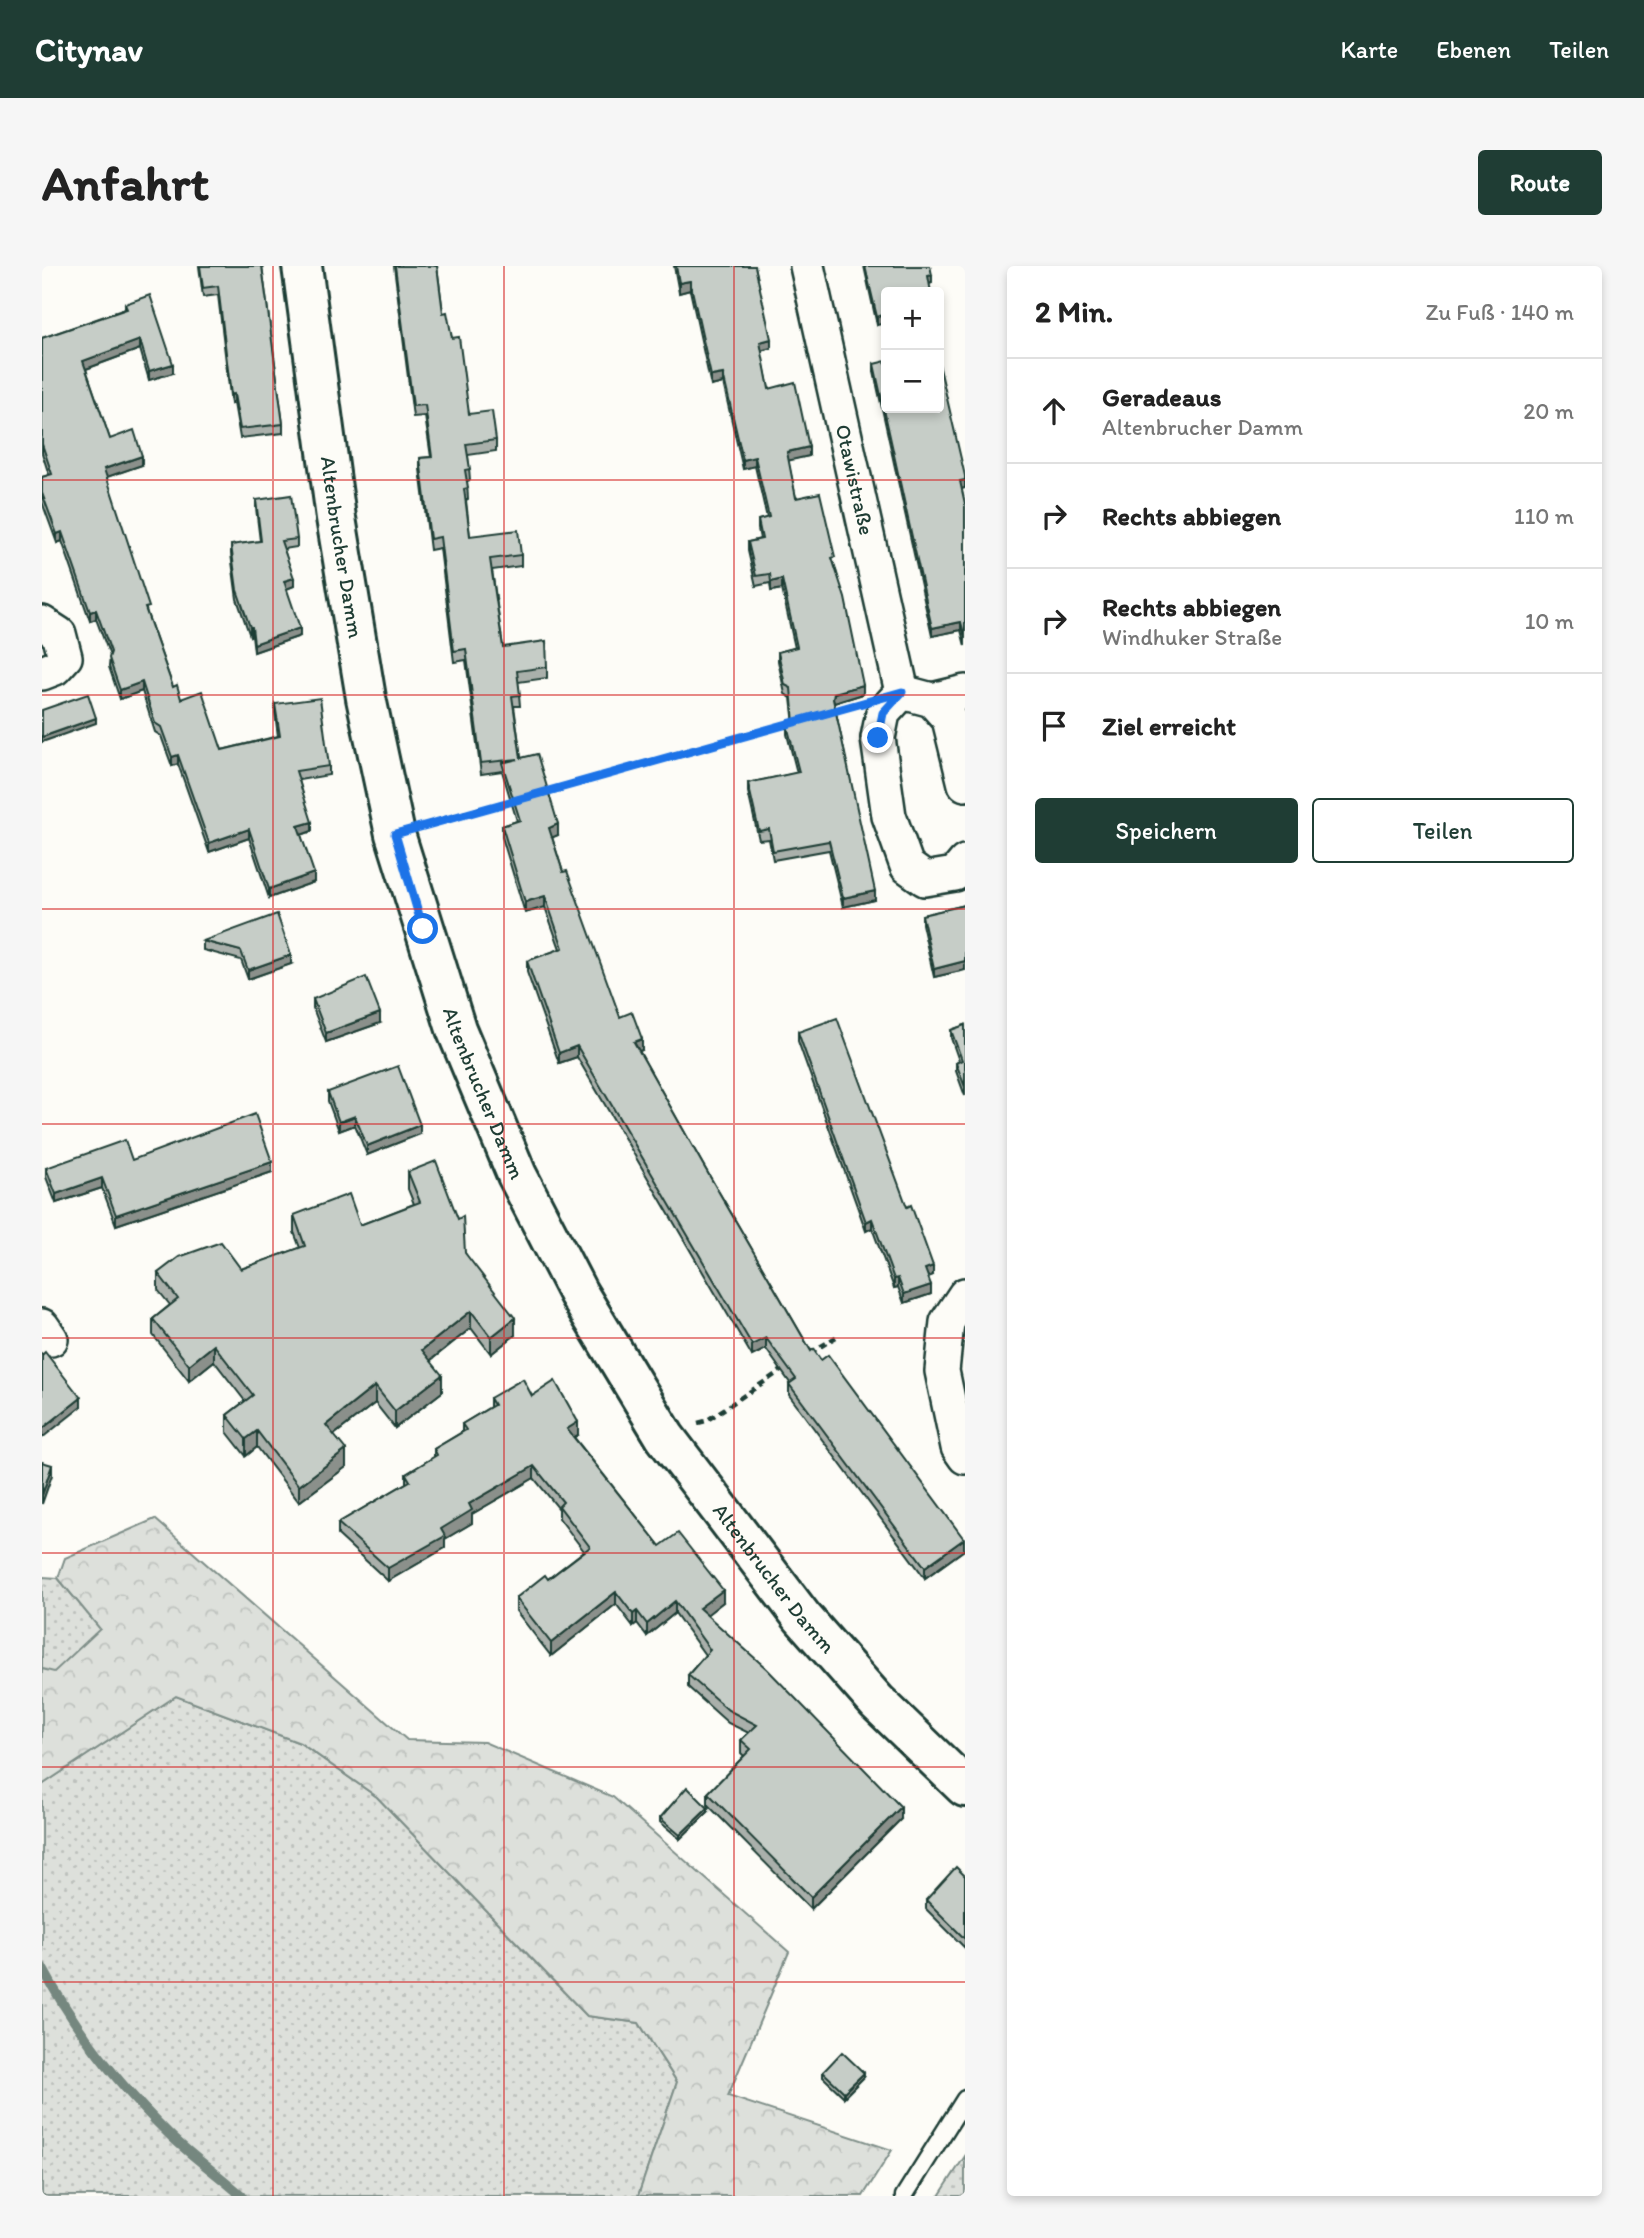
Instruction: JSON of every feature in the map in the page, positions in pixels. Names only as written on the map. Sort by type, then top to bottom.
[{"type":"main road","name":"Altenbrucher Damm","points":[[302,266],[336,518],[366,698],[395,834],[456,1029],[517,1175],[578,1293],[665,1437],[802,1617],[877,1702],[965,1787]]},
{"type":"street","name":"Otawistraße","points":[[807,266],[917,696]]},
{"type":"street","points":[[42,623],[59,634],[65,657],[55,668],[42,673]]},
{"type":"street","points":[[965,692],[917,696],[883,713],[878,738],[889,816],[907,866],[925,878],[955,874],[965,862]]},
{"type":"street","points":[[917,696],[949,719],[965,784]]},
{"type":"street","points":[[965,1295],[947,1322],[942,1371],[958,1447],[965,1457]]},
{"type":"lane","points":[[904,2196],[965,2099]]},
{"type":"path","points":[[822,714],[917,696]]},
{"type":"path","points":[[542,793],[809,718]]},
{"type":"path","points":[[395,834],[528,797]]},
{"type":"path","points":[[807,1354],[836,1337]]},
{"type":"path","points":[[702,1423],[788,1366]]},
{"type":"green space","points":[[155,1519],[407,1740],[484,1742],[613,1797],[789,1952],[728,2096],[892,2150],[863,2196],[638,2196],[677,2082],[639,2023],[587,2016],[377,1797],[300,1743],[176,1696],[42,1785],[42,1669],[54,1672],[100,1629],[58,1578],[65,1558]]},
{"type":"green space","points":[[42,1577],[58,1578],[101,1629],[54,1673],[42,1669]]},
{"type":"green space","points":[[176,1696],[300,1743],[377,1797],[587,2016],[639,2023],[677,2082],[638,2196],[42,2196],[42,1785]]},
{"type":"green space","points":[[965,2156],[965,2196],[939,2196]]},
{"type":"building","points":[[200,266],[262,266],[283,424],[240,429],[234,394],[231,395],[218,286],[203,288]]},
{"type":"building","points":[[395,266],[437,266],[443,313],[447,312],[452,338],[459,337],[469,414],[492,411],[496,440],[466,444],[470,469],[465,470],[468,488],[464,489],[470,536],[518,530],[521,555],[490,559],[503,647],[546,641],[547,667],[517,671],[520,695],[512,696],[521,758],[537,754],[558,824],[549,828],[563,872],[567,871],[620,1017],[632,1012],[642,1039],[634,1042],[811,1351],[813,1349],[821,1360],[828,1355],[964,1539],[925,1567],[789,1384],[796,1379],[766,1338],[752,1345],[577,1046],[559,1053],[527,961],[563,948],[545,896],[525,902],[502,826],[520,820],[502,763],[518,759],[481,763],[466,649],[454,651],[440,537],[430,539],[420,458],[432,457],[425,405],[413,406]]},
{"type":"building","points":[[676,266],[755,266],[771,339],[760,342],[769,389],[795,382],[809,447],[787,452],[796,498],[820,493],[835,557],[832,558],[845,598],[863,685],[834,693],[833,699],[875,891],[843,898],[829,841],[773,851],[769,829],[759,831],[748,783],[799,772],[787,725],[794,723],[791,688],[785,685],[778,652],[797,647],[782,579],[771,582],[770,574],[756,576],[748,542],[762,539],[758,520],[769,517],[755,457],[743,460],[723,374],[711,376],[690,281],[679,283]]},
{"type":"building","points":[[865,266],[930,266],[930,287],[881,287],[881,316],[877,317]]},
{"type":"building","points":[[150,295],[173,364],[149,371],[140,340],[83,361],[110,439],[134,430],[142,456],[104,469],[149,607],[145,608],[173,687],[177,685],[181,699],[202,691],[222,750],[280,736],[275,704],[320,698],[329,766],[296,771],[312,822],[298,826],[314,873],[269,889],[249,829],[209,843],[178,755],[172,757],[161,727],[155,723],[142,682],[120,690],[109,658],[111,652],[96,610],[90,612],[62,532],[57,534],[42,493],[42,477],[52,474],[42,444],[42,338],[127,309],[125,304]]},
{"type":"building","points":[[881,362],[881,396],[874,364]]},
{"type":"building","points":[[944,386],[965,476],[965,480],[960,481],[965,504],[965,638],[961,622],[932,628],[885,413],[944,413]]},
{"type":"building","points":[[291,495],[297,539],[281,541],[294,578],[284,581],[300,628],[254,644],[252,627],[237,590],[231,545],[261,541],[256,500]]},
{"type":"building","points":[[88,694],[96,718],[42,737],[42,710]]},
{"type":"building","points":[[965,905],[965,961],[934,969],[922,915]]},
{"type":"building","points":[[277,914],[291,955],[248,970],[241,951],[203,941]]},
{"type":"building","points":[[366,977],[380,1013],[326,1033],[313,999]]},
{"type":"building","points":[[837,1018],[907,1207],[911,1205],[933,1266],[925,1269],[931,1285],[904,1294],[898,1278],[894,1279],[872,1219],[866,1222],[798,1032]]},
{"type":"building","points":[[965,1025],[965,1087],[956,1063],[962,1060],[951,1030]]},
{"type":"building","points":[[398,1066],[420,1125],[367,1146],[355,1116],[339,1122],[328,1092]]},
{"type":"building","points":[[255,1114],[272,1162],[116,1215],[102,1178],[56,1194],[46,1168],[125,1140],[132,1160]]},
{"type":"building","points":[[436,1161],[458,1219],[463,1216],[465,1253],[515,1318],[491,1337],[471,1311],[422,1350],[442,1375],[395,1411],[375,1386],[326,1425],[346,1450],[299,1486],[257,1431],[246,1439],[227,1415],[253,1395],[214,1345],[189,1365],[153,1319],[178,1299],[158,1273],[179,1257],[221,1242],[241,1269],[305,1246],[294,1215],[349,1194],[360,1225],[420,1202],[408,1172]]},
{"type":"building","points":[[45,1352],[81,1398],[42,1429],[42,1355]]},
{"type":"building","points":[[523,1379],[532,1396],[555,1381],[578,1422],[567,1429],[660,1546],[678,1533],[723,1590],[699,1608],[767,1669],[901,1807],[811,1897],[708,1793],[751,1749],[741,1740],[757,1725],[728,1710],[688,1675],[710,1650],[675,1601],[647,1624],[637,1611],[633,1614],[616,1592],[551,1643],[516,1598],[545,1575],[548,1579],[590,1547],[559,1506],[563,1502],[534,1466],[469,1504],[472,1510],[441,1529],[445,1536],[388,1568],[338,1523],[410,1481],[406,1474],[437,1455],[434,1449],[466,1430],[462,1424],[494,1405],[490,1398]]},
{"type":"building","points":[[42,1462],[52,1465],[42,1495]]},
{"type":"building","points":[[687,1787],[708,1808],[680,1835],[660,1818]]},
{"type":"building","points":[[956,1867],[965,1876],[965,1939],[926,1900]]},
{"type":"building","points":[[842,2052],[864,2073],[844,2092],[823,2072]]},
{"type":"waterway","points":[[42,1967],[83,2034],[132,2095],[177,2141],[242,2196]]},
{"type":"route","points":[[423,929],[395,834],[902,692],[883,713],[878,738]]}]
